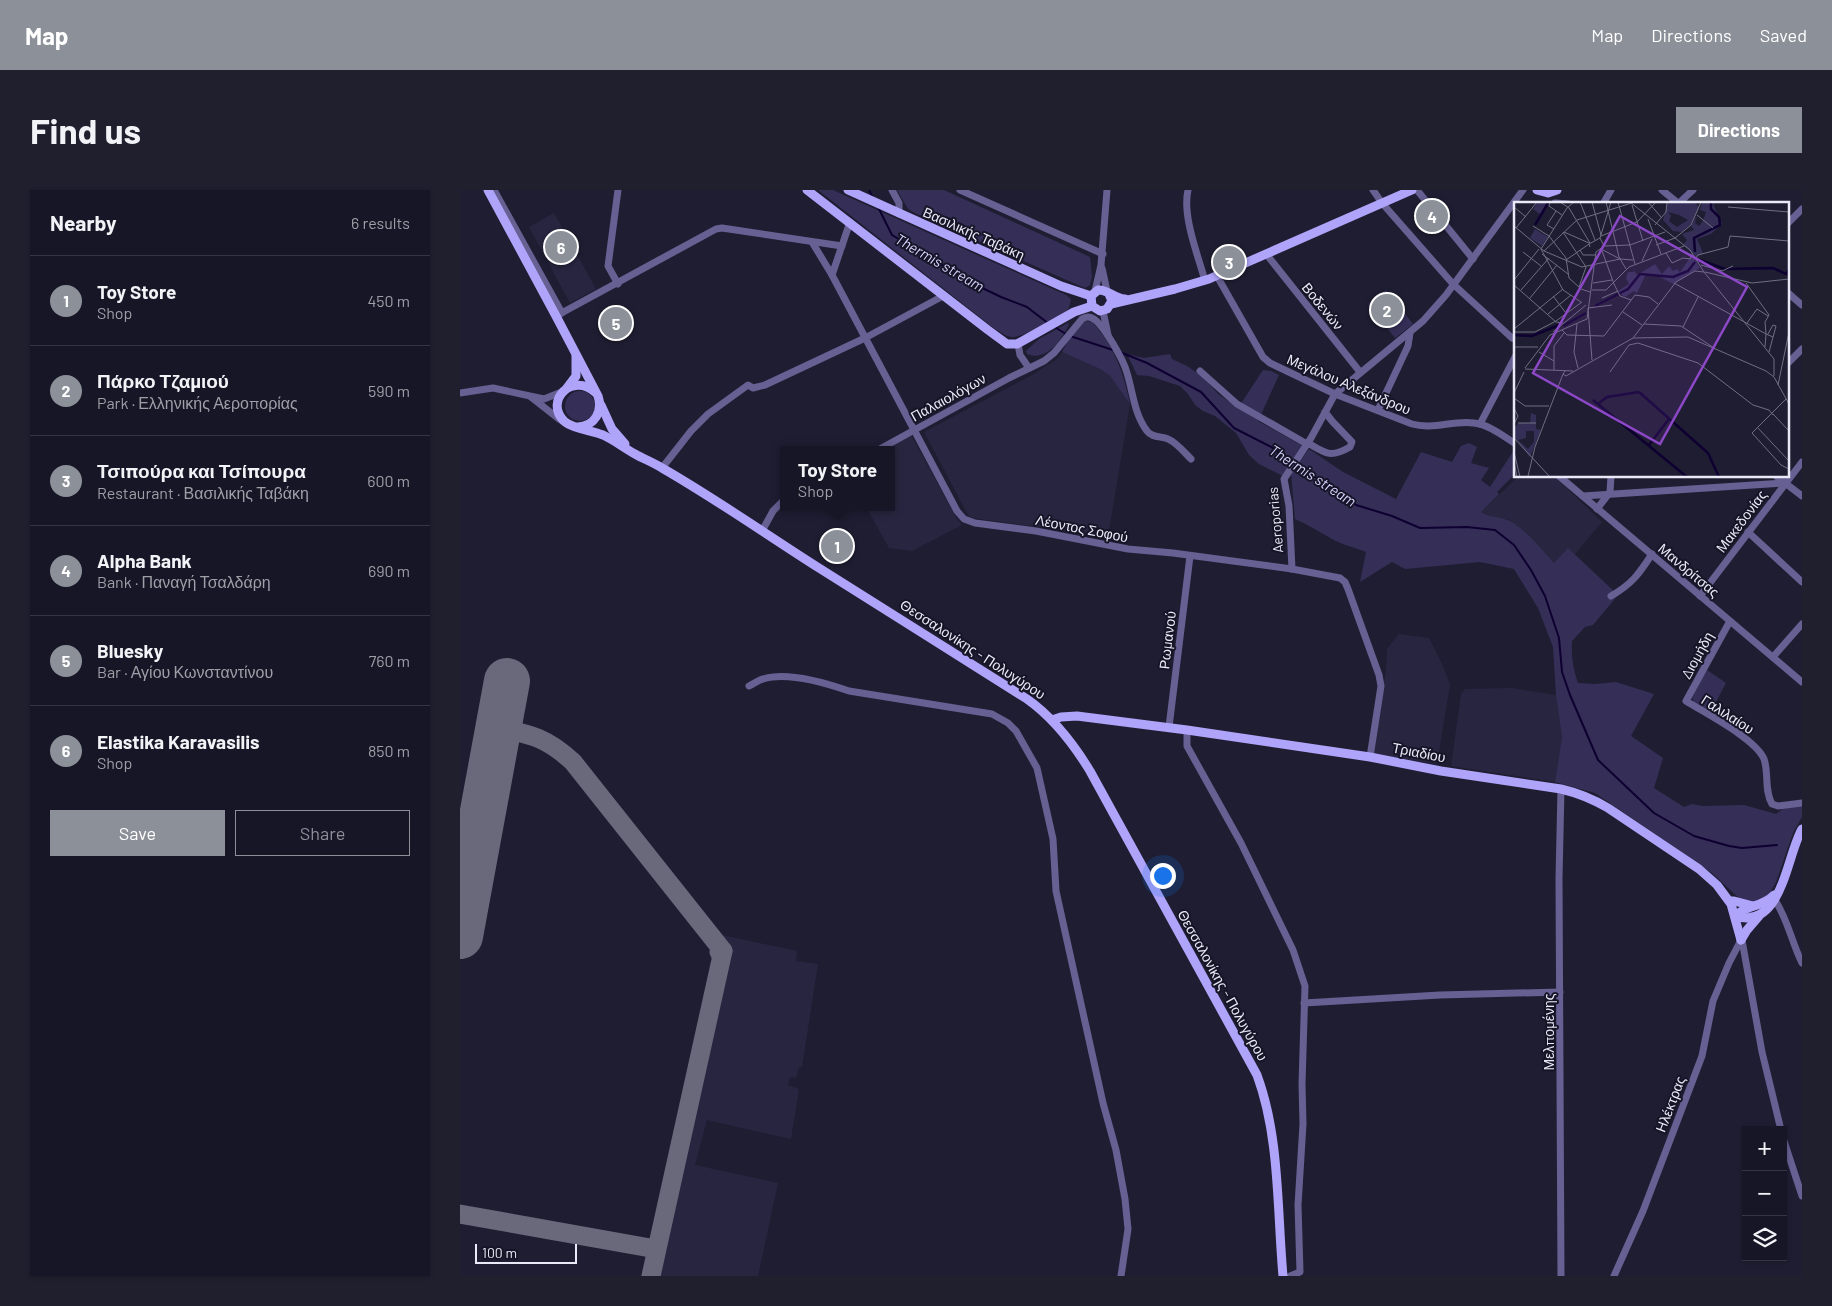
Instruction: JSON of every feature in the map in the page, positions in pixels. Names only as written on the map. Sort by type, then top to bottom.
[{"type":"main road","points":[[488,190],[559,315],[600,401],[599,412],[593,421],[578,427],[566,423],[558,407],[560,395],[576,376],[576,353]]},
{"type":"main road","points":[[807,190],[943,296],[1010,345],[1018,344],[1031,338],[1074,312],[1092,306]]},
{"type":"main road","name":"Βασιλικής Ταβάκη","points":[[848,190],[1061,286],[1093,294]]},
{"type":"main road","points":[[1130,299],[1119,299],[1101,290],[1093,294],[1090,301],[1096,310],[1103,310],[1111,304],[1176,290],[1205,281],[1412,190]]},
{"type":"main road","points":[[1537,190],[1553,191]]},
{"type":"main road","points":[[1108,292],[1112,299],[1111,304]]},
{"type":"main road","points":[[566,389],[573,385],[585,385],[595,392]]},
{"type":"main road","name":"Θεσσαλονίκης - Πολυγύρου","points":[[600,401],[607,420],[617,435],[636,455]]},
{"type":"main road","name":"Θεσσαλονίκης - Πολυγύρου","points":[[578,427],[602,435],[662,468],[1027,699],[1052,720],[1068,738],[1090,771],[1257,1075],[1263,1091],[1269,1120],[1276,1176],[1283,1276]]},
{"type":"main road","name":"Τριαδίου","points":[[1052,720],[1061,717],[1077,716],[1187,730],[1370,757],[1441,771],[1561,789],[1585,796],[1608,808],[1704,873],[1730,901],[1742,940]]},
{"type":"main road","points":[[1736,916],[1740,912],[1758,911],[1775,900],[1802,830]]},
{"type":"main road","points":[[1742,940],[1758,911],[1781,884]]},
{"type":"main road","points":[[1730,901],[1734,900],[1758,911]]},
{"type":"street","points":[[494,190],[559,315],[716,228],[842,246]]},
{"type":"street","points":[[618,190],[608,266],[618,284]]},
{"type":"street","points":[[892,190],[900,206],[899,214]]},
{"type":"street","points":[[960,190],[975,193],[1102,254]]},
{"type":"street","points":[[1107,190],[1102,265],[1108,292]]},
{"type":"street","points":[[1188,190],[1186,198],[1187,214],[1205,281]]},
{"type":"street","points":[[1373,190],[1382,203],[1454,284],[1514,338]]},
{"type":"street","points":[[1417,190],[1473,258]]},
{"type":"street","points":[[1604,202],[1611,190]]},
{"type":"street","points":[[1662,190],[1677,202]]},
{"type":"street","points":[[1681,202],[1693,190]]},
{"type":"street","name":"Aeroporias","points":[[1292,569],[1289,506],[1284,479],[1288,471],[1308,444],[1335,394],[1410,333],[1434,309],[1521,192]]},
{"type":"street","points":[[1790,221],[1802,209]]},
{"type":"street","points":[[832,275],[850,222]]},
{"type":"street","name":"Λέοντος Σοφού","points":[[812,242],[832,275],[957,511],[964,519],[975,523],[1036,531],[1128,550],[1292,569],[1340,578],[1345,582],[1380,675],[1381,686],[1370,757]]},
{"type":"street","name":"Βοδενών","points":[[1267,255],[1360,372]]},
{"type":"street","points":[[1093,294],[1102,265]]},
{"type":"street","name":"Μεγάλου Αλεξάνδρου","points":[[1217,276],[1263,357],[1274,366],[1335,394],[1420,426],[1480,424],[1514,443]]},
{"type":"street","points":[[1790,295],[1802,304]]},
{"type":"street","points":[[662,468],[691,431],[708,414],[748,385],[753,388],[765,385],[865,338],[943,296]]},
{"type":"street","points":[[1103,310],[1109,338],[1122,359],[1137,411],[1148,433],[1169,439],[1191,459]]},
{"type":"street","name":"Παλαιολόγων","points":[[885,446],[1044,360],[1054,353],[1084,317],[1092,318],[1109,338]]},
{"type":"street","points":[[1378,410],[1408,346],[1410,333]]},
{"type":"street","points":[[1018,344],[1020,355],[1029,368]]},
{"type":"street","points":[[1790,361],[1802,349]]},
{"type":"street","points":[[1480,424],[1514,359]]},
{"type":"street","points":[[1200,371],[1237,404],[1328,454],[1339,453],[1350,447],[1352,442],[1325,412]]},
{"type":"street","points":[[460,392],[493,388],[530,397],[544,398],[566,389]]},
{"type":"street","points":[[530,397],[566,423]]},
{"type":"street","name":"Μακεδονίας","points":[[1790,477],[1802,462]]},
{"type":"street","name":"Μανδρίτσας","points":[[1562,478],[1802,682]]},
{"type":"street","points":[[1598,509],[1609,494],[1611,478]]},
{"type":"street","points":[[1779,478],[1802,496]]},
{"type":"street","name":"Μακεδονίας","points":[[1700,596],[1789,478]]},
{"type":"street","points":[[1583,496],[1785,483]]},
{"type":"street","points":[[762,532],[773,511],[780,504]]},
{"type":"street","points":[[1748,532],[1802,582]]},
{"type":"street","points":[[1611,596],[1636,578],[1652,554]]},
{"type":"street","name":"Ρωμανού","points":[[1169,728],[1190,556]]},
{"type":"street","name":"Διομήδη","points":[[1686,701],[1730,621]]},
{"type":"street","points":[[1773,657],[1802,624]]},
{"type":"street","points":[[749,686],[763,679],[779,677],[804,679],[827,683],[849,691],[992,714],[1008,723],[1016,731],[1037,768],[1053,839],[1056,892],[1124,1189],[1128,1229],[1121,1276]]},
{"type":"street","name":"Γαλιλαίου","points":[[1686,701],[1725,725],[1758,750],[1764,760],[1767,789],[1772,804],[1778,806],[1802,802]]},
{"type":"street","points":[[1187,730],[1186,746],[1240,843],[1293,950],[1305,986],[1302,1084],[1303,1124],[1298,1206],[1300,1272],[1290,1276]]},
{"type":"street","name":"Μελπομένης","points":[[1561,789],[1559,878],[1561,1276]]},
{"type":"street","points":[[1775,900],[1785,917],[1795,950],[1802,963]]},
{"type":"street","points":[[1742,940],[1761,1045],[1780,1126]]},
{"type":"street","name":"Ηλέκτρας","points":[[1614,1276],[1643,1211],[1702,1056],[1713,1001],[1729,963],[1742,940]]},
{"type":"street","points":[[1304,1003],[1440,995],[1560,992]]},
{"type":"street","points":[[1787,1150],[1802,1196]]},
{"type":"shaded area","points":[[818,190],[833,190],[1066,295],[1071,299],[1069,308],[1051,321],[1025,334],[1010,337],[995,329]]},
{"type":"shaded area","points":[[897,190],[944,190],[1090,257],[1092,277],[1090,285],[1085,288],[915,213],[908,209]]},
{"type":"shaded area","points":[[554,213],[596,289],[570,303],[529,227]]},
{"type":"shaded area","points":[[1386,290],[1413,324],[1395,338],[1368,304]]},
{"type":"shaded area","points":[[1085,321],[1092,322],[1112,350],[1125,382],[1130,404],[1110,376],[1100,369],[1062,352],[1071,336]]},
{"type":"shaded area","points":[[1068,323],[1062,336],[1053,348],[1041,355],[1027,354],[1026,351],[1039,339]]},
{"type":"shaded area","points":[[1062,352],[1100,369],[1110,376],[1130,404],[1108,537],[973,518],[968,515],[924,432],[1032,375],[1057,359]]},
{"type":"shaded area","points":[[1127,354],[1144,358],[1170,354],[1172,359],[1203,377],[1218,394],[1238,408],[1263,370],[1279,375],[1258,421],[1303,446],[1283,476],[1259,464],[1249,455],[1236,433],[1215,416],[1195,405],[1180,386],[1149,376],[1137,375]]},
{"type":"shaded area","points":[[580,391],[591,395],[595,406],[591,417],[580,421],[569,417],[565,406],[569,395]]},
{"type":"shaded area","points":[[911,435],[962,525],[912,551],[889,548],[868,511],[895,511],[895,446],[891,446]]},
{"type":"shaded area","points":[[1469,443],[1477,447],[1471,463],[1489,468],[1481,480],[1490,487],[1514,450],[1514,475],[1481,512],[1507,520],[1519,527],[1554,563],[1568,548],[1618,595],[1593,625],[1585,627],[1572,641],[1574,668],[1578,683],[1616,682],[1654,694],[1631,736],[1663,758],[1654,788],[1684,807],[1692,804],[1703,806],[1744,805],[1776,814],[1784,808],[1802,806],[1802,817],[1793,833],[1776,882],[1769,895],[1757,903],[1740,899],[1712,873],[1595,793],[1555,782],[1562,737],[1556,695],[1553,647],[1538,608],[1514,569],[1480,562],[1405,569],[1392,562],[1360,582],[1366,552],[1336,541],[1295,519],[1291,473],[1309,449],[1343,472],[1396,499],[1421,452],[1452,462],[1461,446]]},
{"type":"shaded area","points":[[1517,478],[1556,478],[1602,522],[1574,555],[1567,549],[1554,564],[1520,527],[1508,520],[1486,516],[1481,512]]},
{"type":"shaded area","points":[[1399,634],[1429,638],[1450,685],[1437,764],[1373,754],[1386,670],[1387,649]]},
{"type":"shaded area","points":[[1707,670],[1726,683],[1710,713],[1696,705],[1692,698]]},
{"type":"shaded area","points":[[1512,688],[1556,695],[1562,737],[1555,782],[1451,766],[1461,694],[1465,689]]},
{"type":"shaded area","points":[[722,935],[797,951],[796,961],[818,964],[802,1067],[799,1067],[796,1078],[790,1077],[788,1085],[799,1089],[791,1139],[707,1120],[695,1165],[778,1183],[758,1276],[648,1276]]},
{"type":"waterway","name":"Thermis stream","points":[[869,190],[873,198]]},
{"type":"waterway","name":"Thermis stream","points":[[878,207],[892,235],[972,283],[1027,307],[1049,324]]},
{"type":"waterway","name":"Thermis stream","points":[[1053,326],[1066,334]]},
{"type":"waterway","name":"Thermis stream","points":[[1070,336],[1113,350]]},
{"type":"waterway","name":"Thermis stream","points":[[1120,352],[1147,363],[1201,392],[1234,428],[1273,448],[1292,463]]},
{"type":"waterway","name":"Thermis stream","points":[[1296,466],[1329,485],[1356,505],[1392,516],[1420,528],[1467,527],[1495,530],[1514,545],[1531,570],[1545,596],[1559,638],[1562,672],[1598,760],[1654,813],[1694,836],[1742,848],[1777,845]]},
{"type":"taxiway","points":[[498,728],[520,732],[547,742],[573,762],[723,951],[719,952]]},
{"type":"taxiway","points":[[651,1276],[723,951]]},
{"type":"taxiway","points":[[460,1214],[656,1249],[654,1248]]},
{"type":"runway","points":[[460,936],[507,681]]},
{"type":"place","name":"Alpha Bank","points":[[1432,216]]},
{"type":"place","name":"Elastika Karavasilis","points":[[561,247]]},
{"type":"place","name":"Τσιπούρα και Τσίπουρα","points":[[1229,262]]},
{"type":"place","name":"Πάρκο Τζαμιού","points":[[1387,310]]},
{"type":"place","name":"Bluesky","points":[[616,323]]},
{"type":"place","name":"Toy Store","points":[[837,546]]}]
